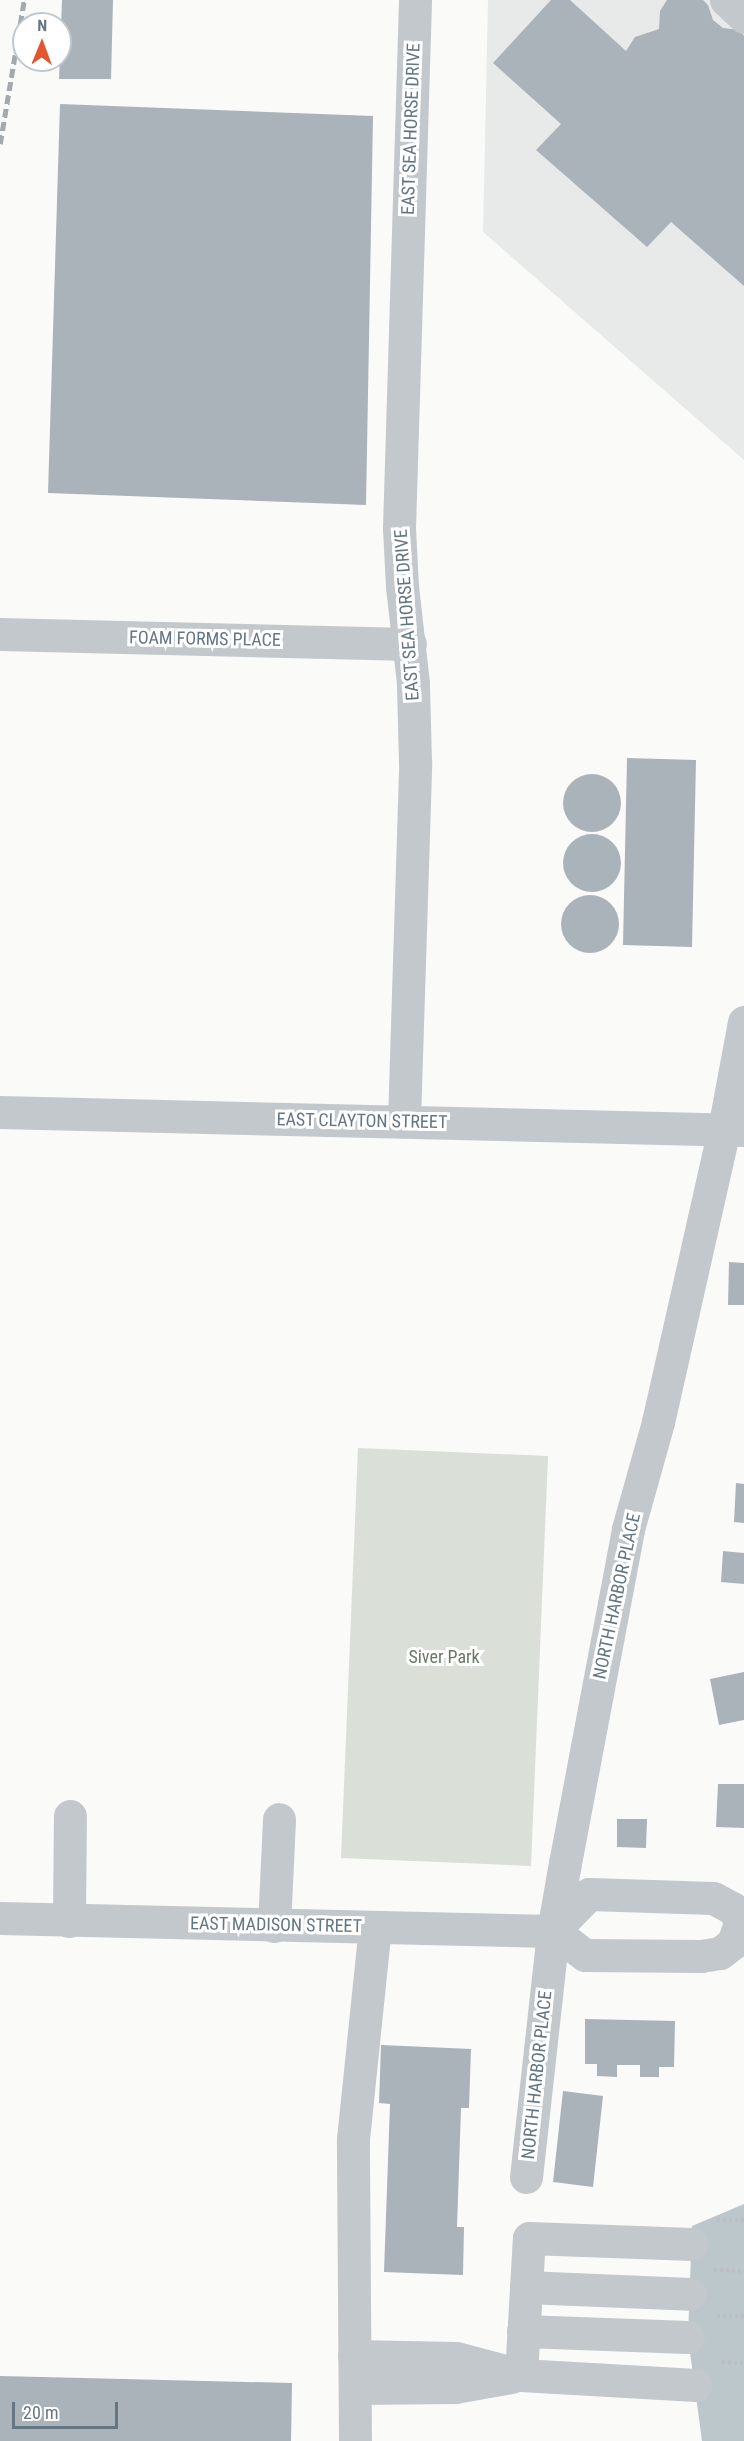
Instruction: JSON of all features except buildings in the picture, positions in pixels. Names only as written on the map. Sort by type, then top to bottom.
[{"type":"lane","name":"EAST SEA HORSE DRIVE","points":[[404,1121],[415,762],[413,683],[402,587],[399,528],[415,0]]},
{"type":"lane","points":[[726,0],[744,17]]},
{"type":"lane","name":"FOAM FORMS PLACE","points":[[0,634],[410,644]]},
{"type":"lane","name":"NORTH HARBOR PLACE","points":[[526,2177],[553,1931],[628,1529],[648,1467],[734,1130],[744,1022]]},
{"type":"lane","name":"EAST CLAYTON STREET","points":[[0,1112],[734,1130]]},
{"type":"lane","points":[[69,1921],[70,1816]]},
{"type":"lane","points":[[274,1926],[279,1819]]},
{"type":"lane","points":[[589,1894],[713,1898],[732,1908],[741,1920],[733,1943],[720,1953],[701,1956],[585,1954],[553,1931],[589,1894]]},
{"type":"lane","name":"EAST MADISON STREET","points":[[0,1918],[553,1931]]},
{"type":"lane","points":[[355,2441],[353,2139],[375,1927]]},
{"type":"lane","points":[[521,2375],[529,2238],[692,2244]]},
{"type":"lane","points":[[526,2287],[690,2294]]},
{"type":"lane","points":[[523,2331],[688,2337]]},
{"type":"lane","points":[[355,2372],[455,2387],[521,2375],[696,2385]]},
{"type":"shaded area","points":[[488,0],[744,0],[744,460],[483,232]]},
{"type":"shaded area","points":[[744,2204],[744,2441],[702,2441],[688,2337],[692,2226]]},
{"type":"green space","name":"Siver Park","points":[[358,1448],[548,1456],[531,1866],[341,1858]]},
{"type":"railway","points":[[0,144],[24,0]]}]
